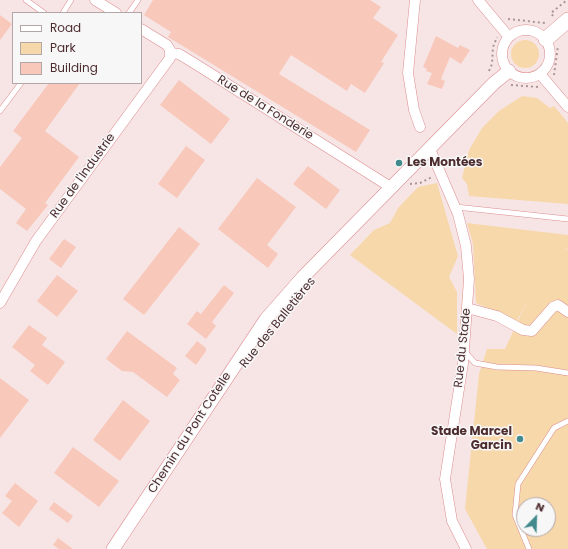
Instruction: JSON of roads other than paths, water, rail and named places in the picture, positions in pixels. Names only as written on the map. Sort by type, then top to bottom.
[{"type":"main road","points":[[553,40],[561,19]]},
{"type":"street","points":[[94,0],[114,12]]},
{"type":"street","points":[[415,0],[408,73],[414,110],[420,127]]},
{"type":"street","points":[[478,0],[509,37]]},
{"type":"street","points":[[528,29],[553,40],[550,60],[546,69],[540,74],[524,78],[509,71],[504,64],[502,52],[504,43],[509,37],[520,30],[528,29]]},
{"type":"street","name":"Rue de la Fonderie","points":[[142,30],[166,45],[170,53],[179,54],[392,188]]},
{"type":"street","name":"Rue de l'Industrie","points":[[0,303],[36,241],[170,58],[170,53]]},
{"type":"street","points":[[432,146],[494,83],[509,71]]},
{"type":"street","points":[[540,74],[568,107]]},
{"type":"street","name":"Chemin du Pont Cotelle","points":[[112,549],[266,319],[302,278],[432,146]]},
{"type":"street","name":"Rue du Stade","points":[[432,146],[456,207],[466,246],[469,278],[464,351],[445,479],[452,521],[466,549]]},
{"type":"street","points":[[467,308],[497,316],[523,330],[532,331],[553,307],[558,305],[568,312]]},
{"type":"lane","points":[[26,0],[43,12]]},
{"type":"lane","points":[[64,12],[71,0]]},
{"type":"lane","points":[[130,12],[138,0]]},
{"type":"lane","points":[[0,111],[20,84]]},
{"type":"lane","points":[[456,207],[568,219]]},
{"type":"lane","points":[[464,351],[475,362],[497,367],[536,368],[568,373]]},
{"type":"lane","points":[[529,549],[515,515],[518,484],[554,428],[568,421]]},
{"type":"place","name":"Les Montées","points":[[399,163]]},
{"type":"place","name":"Stade Marcel Garcin","points":[[520,439]]}]
